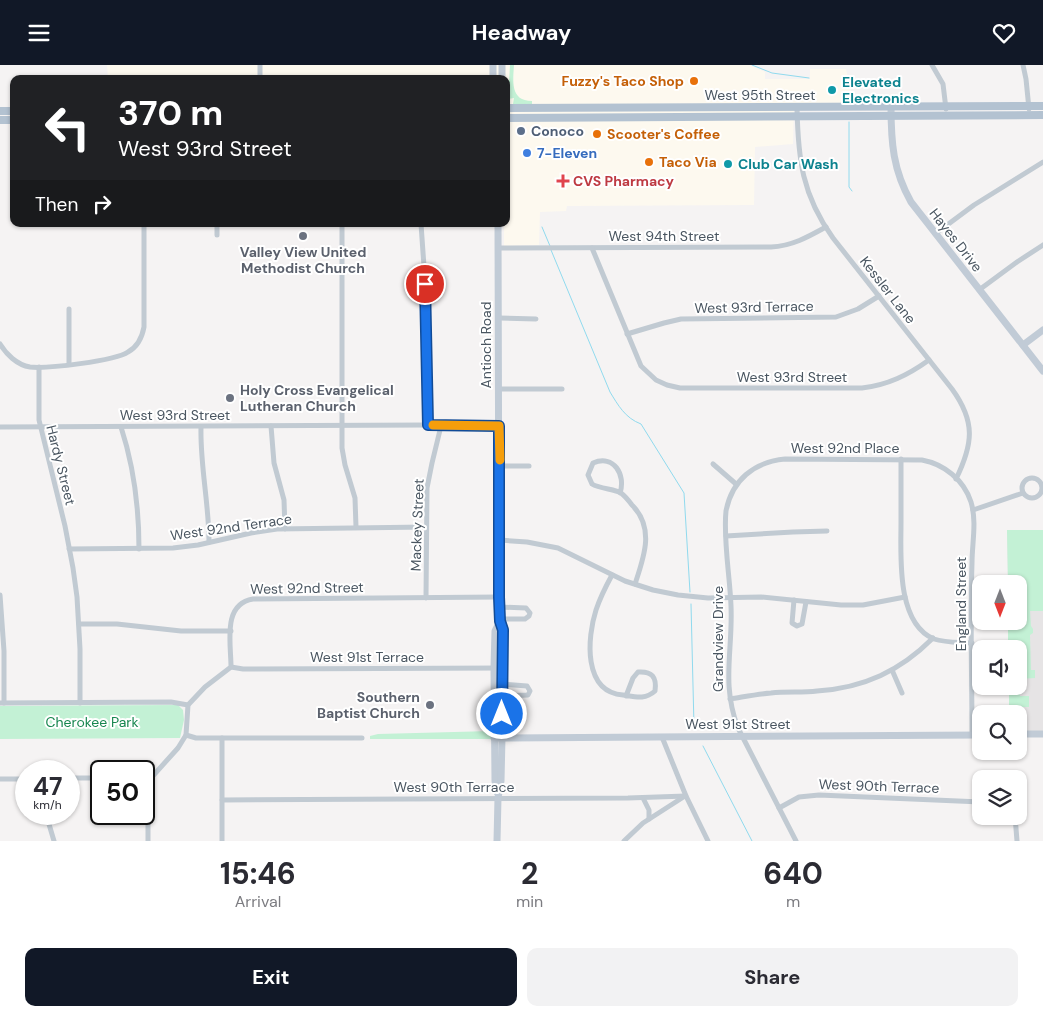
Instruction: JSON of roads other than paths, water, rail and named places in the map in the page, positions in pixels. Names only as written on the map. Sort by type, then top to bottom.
[{"type":"main road","name":"West 95th Street","points":[[510,109],[1043,106]]},
{"type":"main road","name":"West 95th Street","points":[[510,118],[1043,115]]},
{"type":"street","points":[[932,65],[943,84],[946,115]]},
{"type":"street","points":[[1023,65],[1030,115]]},
{"type":"street","name":"Hayes Drive","points":[[891,106],[892,152],[899,178],[911,203],[1043,371]]},
{"type":"street","name":"Kessler Lane","points":[[797,107],[798,146],[804,180],[817,213],[961,401],[968,419],[970,445],[956,479]]},
{"type":"street","points":[[935,234],[974,205],[1043,163]]},
{"type":"street","points":[[0,344],[6,353],[17,362],[29,367],[69,364],[116,357],[128,352],[138,343],[144,327],[144,227]]},
{"type":"street","points":[[217,227],[217,235]]},
{"type":"street","points":[[342,227],[343,455],[355,498],[356,527]]},
{"type":"street","points":[[421,227],[426,309],[428,425]]},
{"type":"street","name":"Antioch Road","points":[[498,227],[499,597],[500,620],[503,630],[502,696],[498,737]]},
{"type":"street","name":"West 94th Street","points":[[498,248],[780,247],[805,239],[826,227]]},
{"type":"street","points":[[979,290],[1043,245]]},
{"type":"street","points":[[592,248],[627,334]]},
{"type":"street","name":"West 93rd Terrace","points":[[627,334],[681,319],[836,317],[858,309],[879,296]]},
{"type":"street","points":[[69,309],[69,364]]},
{"type":"street","points":[[498,319],[536,319]]},
{"type":"street","points":[[1023,345],[1043,330]]},
{"type":"street","name":"West 93rd Street","points":[[627,334],[637,358],[650,376],[667,385],[680,388],[862,388],[891,382],[904,377],[929,360]]},
{"type":"street","name":"Hardy Street","points":[[39,367],[40,427],[73,568],[79,624],[80,703]]},
{"type":"street","points":[[499,389],[562,389]]},
{"type":"street","points":[[271,426],[274,463],[284,500],[285,529]]},
{"type":"street","name":"Mackey Street","points":[[426,598],[426,500],[429,475],[442,426]]},
{"type":"street","name":"West 93rd Street","points":[[0,427],[499,426]]},
{"type":"street","points":[[120,427],[131,464],[135,489],[139,549]]},
{"type":"street","points":[[201,427],[202,463],[208,506],[209,542]]},
{"type":"street","points":[[901,459],[901,566],[905,597],[916,622],[933,638],[946,642],[972,643]]},
{"type":"street","points":[[620,493],[622,487],[616,467],[611,462],[603,460],[593,463],[588,475],[592,484],[620,493],[642,518],[646,535],[645,553],[635,584]]},
{"type":"street","name":"West 92nd Place","points":[[736,484],[757,467],[776,460],[922,460],[944,468],[956,479]]},
{"type":"street","points":[[713,464],[736,484]]},
{"type":"street","points":[[500,466],[529,466]]},
{"type":"street","name":"England Street","points":[[956,479],[965,490],[973,510],[972,640]]},
{"type":"street","name":"Grandview Drive","points":[[736,484],[726,511],[732,620],[728,674],[732,714],[796,841]]},
{"type":"street","points":[[973,510],[1023,493]]},
{"type":"street","name":"West 92nd Terrace","points":[[69,549],[173,548],[251,533],[285,529],[426,527]]},
{"type":"street","points":[[726,536],[827,531]]},
{"type":"street","points":[[499,540],[527,542],[558,548],[612,575],[635,584],[652,590],[689,597],[762,597],[857,605],[905,597]]},
{"type":"street","points":[[612,575],[596,610],[592,625],[590,640],[591,661],[595,677],[602,687],[612,694],[626,696],[644,697],[655,691],[655,678],[652,674],[645,671],[638,672],[626,696]]},
{"type":"street","points":[[0,595],[2,703],[171,702],[188,705]]},
{"type":"street","name":"West 92nd Street","points":[[231,631],[231,620],[235,608],[240,603],[253,599],[499,597]]},
{"type":"street","points":[[794,600],[792,623],[797,626],[802,624],[806,602]]},
{"type":"street","points":[[500,607],[526,608],[530,613],[525,619],[500,620]]},
{"type":"street","name":"Antioch Road","points":[[497,841],[498,798],[501,781],[494,668],[495,631],[500,620]]},
{"type":"street","points":[[79,624],[117,624],[181,631],[231,631],[231,667],[205,687],[188,705],[186,735],[178,748],[155,774]]},
{"type":"street","points":[[730,699],[770,693],[838,689],[873,679],[892,670],[917,654],[933,638]]},
{"type":"street","name":"West 91st Terrace","points":[[231,667],[243,669],[502,668]]},
{"type":"street","points":[[892,670],[902,693]]},
{"type":"street","points":[[502,684],[527,686],[530,691],[528,695],[521,697],[502,696]]},
{"type":"street","points":[[1027,734],[1043,734]]},
{"type":"street","points":[[186,735],[196,738],[222,739],[362,738]]},
{"type":"street","name":"West 91st Street","points":[[498,737],[972,735]]},
{"type":"street","points":[[662,737],[686,796],[708,841]]},
{"type":"street","points":[[222,739],[222,841]]},
{"type":"street","points":[[0,779],[15,779]]},
{"type":"street","name":"West 90th Terrace","points":[[779,808],[799,797],[819,795],[972,802]]},
{"type":"street","points":[[624,841],[649,819],[686,796]]},
{"type":"street","name":"West 90th Terrace","points":[[222,800],[643,798],[686,796]]},
{"type":"street","points":[[643,798],[649,810],[649,819]]},
{"type":"street","points":[[49,825],[54,841]]},
{"type":"street","points":[[148,825],[148,841]]},
{"type":"street","points":[[1016,825],[1017,841]]},
{"type":"waterway","points":[[752,65],[772,73],[809,78]]},
{"type":"waterway","points":[[849,122],[849,187],[852,191]]},
{"type":"waterway","points":[[542,227],[550,246]]},
{"type":"waterway","points":[[551,250],[610,392],[626,415],[641,424],[684,493],[690,592]]},
{"type":"waterway","points":[[691,604],[694,726]]},
{"type":"waterway","points":[[703,746],[752,841]]},
{"type":"place","name":"Fuzzy's Taco Shop","points":[[694,81]]},
{"type":"place","name":"Elevated Electronics","points":[[832,90]]},
{"type":"place","name":"Conoco","points":[[521,131]]},
{"type":"place","name":"Scooter's Coffee","points":[[597,134]]},
{"type":"place","name":"7-Eleven","points":[[527,153]]},
{"type":"place","name":"Taco Via","points":[[649,162]]},
{"type":"place","name":"Club Car Wash","points":[[728,164]]},
{"type":"place","name":"CVS Pharmacy","points":[[563,181]]},
{"type":"place","name":"Valley View United Methodist Church","points":[[303,236]]},
{"type":"place","name":"Holy Cross Evangelical Lutheran Church","points":[[230,398]]},
{"type":"place","name":"Southern Baptist Church","points":[[430,705]]},
{"type":"park label","name":"Cherokee Park","points":[[92,722]]}]
